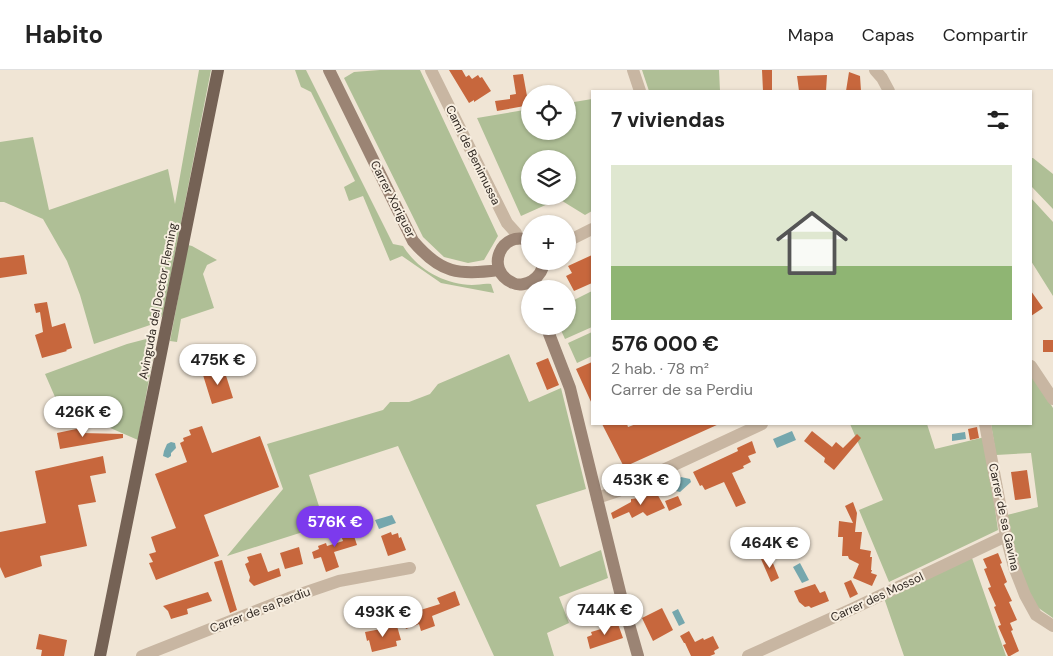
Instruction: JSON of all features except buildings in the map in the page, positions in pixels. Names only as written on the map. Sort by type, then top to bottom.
[{"type":"main road","name":"Avinguda del Doctor Fleming","points":[[100,656],[218,70]]},
{"type":"street","name":"Carrer Xoriguer","points":[[328,70],[413,241],[440,267],[456,272],[477,273],[499,270]]},
{"type":"street","name":"Camí de Benimussa","points":[[431,70],[507,223],[516,232],[517,239]]},
{"type":"street","points":[[632,70],[640,90]]},
{"type":"street","points":[[874,70],[889,90]]},
{"type":"street","points":[[576,237],[591,230]]},
{"type":"street","points":[[521,239],[507,243],[500,250],[497,260],[499,270],[506,280],[521,285]]},
{"type":"street","points":[[549,335],[570,388],[621,596],[638,656]]},
{"type":"street","points":[[1032,368],[1053,400]]},
{"type":"street","points":[[597,498],[618,491],[760,425]]},
{"type":"street","name":"Carrer de sa Gavina","points":[[985,425],[1006,536],[1014,567],[1025,595],[1036,615],[1053,626]]},
{"type":"street","name":"Carrer des Mossol","points":[[748,656],[1006,536]]},
{"type":"street","name":"Carrer de sa Perdiu","points":[[142,656],[289,598],[340,581],[410,568]]},
{"type":"green space","points":[[199,70],[211,70],[163,315],[156,323],[94,344],[80,295],[67,261],[43,219],[0,202],[0,142],[33,137],[49,210],[168,169],[175,204]]},
{"type":"green space","points":[[295,70],[306,70],[393,244],[403,246],[409,255],[424,269],[442,279],[462,284],[491,284],[494,293],[441,283],[402,256],[390,261],[363,196],[349,201],[344,187],[355,181],[311,92],[301,87]]},
{"type":"green space","points":[[420,70],[498,236],[484,260],[468,263],[444,257],[423,237],[344,78],[354,72]]},
{"type":"green space","points":[[642,70],[719,70],[720,90],[649,90]]},
{"type":"green space","points":[[591,99],[591,212],[585,215],[569,205],[576,205],[576,150],[521,150],[521,205],[546,205],[521,216],[477,118],[521,111],[521,140],[576,140],[576,102]]},
{"type":"green space","points":[[1032,158],[1053,174],[1053,209],[1032,187]]},
{"type":"green space","points":[[1032,199],[1053,222],[1053,296],[1032,263]]},
{"type":"green space","points":[[188,245],[217,260],[207,265],[203,274],[214,308],[181,319],[177,342],[170,341]]},
{"type":"green space","points":[[591,292],[591,327],[576,334],[576,299]]},
{"type":"green space","points":[[591,332],[591,356],[577,363],[568,343]]},
{"type":"green space","points":[[563,335],[574,335],[565,339]]},
{"type":"green space","points":[[150,338],[155,346],[138,440],[85,417],[62,413],[45,374],[127,344]]},
{"type":"green space","points":[[509,354],[529,402],[561,388],[586,489],[536,505],[560,567],[601,550],[608,578],[559,597],[569,623],[547,633],[554,656],[494,656],[398,446],[309,475],[325,525],[227,556],[283,489],[267,444],[383,410],[390,402],[409,402],[430,394],[438,384]]},
{"type":"green space","points":[[1032,375],[1053,408],[1053,618],[1037,607],[1025,584],[1007,524],[1007,515],[1038,507],[1031,453],[996,455],[991,425],[1032,425]]},
{"type":"green space","points":[[850,425],[927,425],[935,449],[985,437],[998,530],[889,582],[859,510],[883,500]]},
{"type":"green space","points":[[972,558],[1006,656],[904,656],[884,598]]},
{"type":"water","points":[[792,431],[796,440],[777,448],[773,439]]},
{"type":"water","points":[[965,432],[966,439],[952,441],[952,434]]},
{"type":"water","points":[[175,443],[176,448],[168,458],[163,456],[167,444]]},
{"type":"water","points":[[681,477],[690,479],[691,482],[680,492],[676,491],[674,484]]},
{"type":"water","points":[[392,515],[396,523],[379,529],[375,520]]},
{"type":"water","points":[[800,563],[809,580],[802,583],[793,567]]},
{"type":"water","points":[[379,599],[384,614],[378,616],[372,601]]},
{"type":"water","points":[[678,609],[685,623],[679,626],[672,612]]}]
